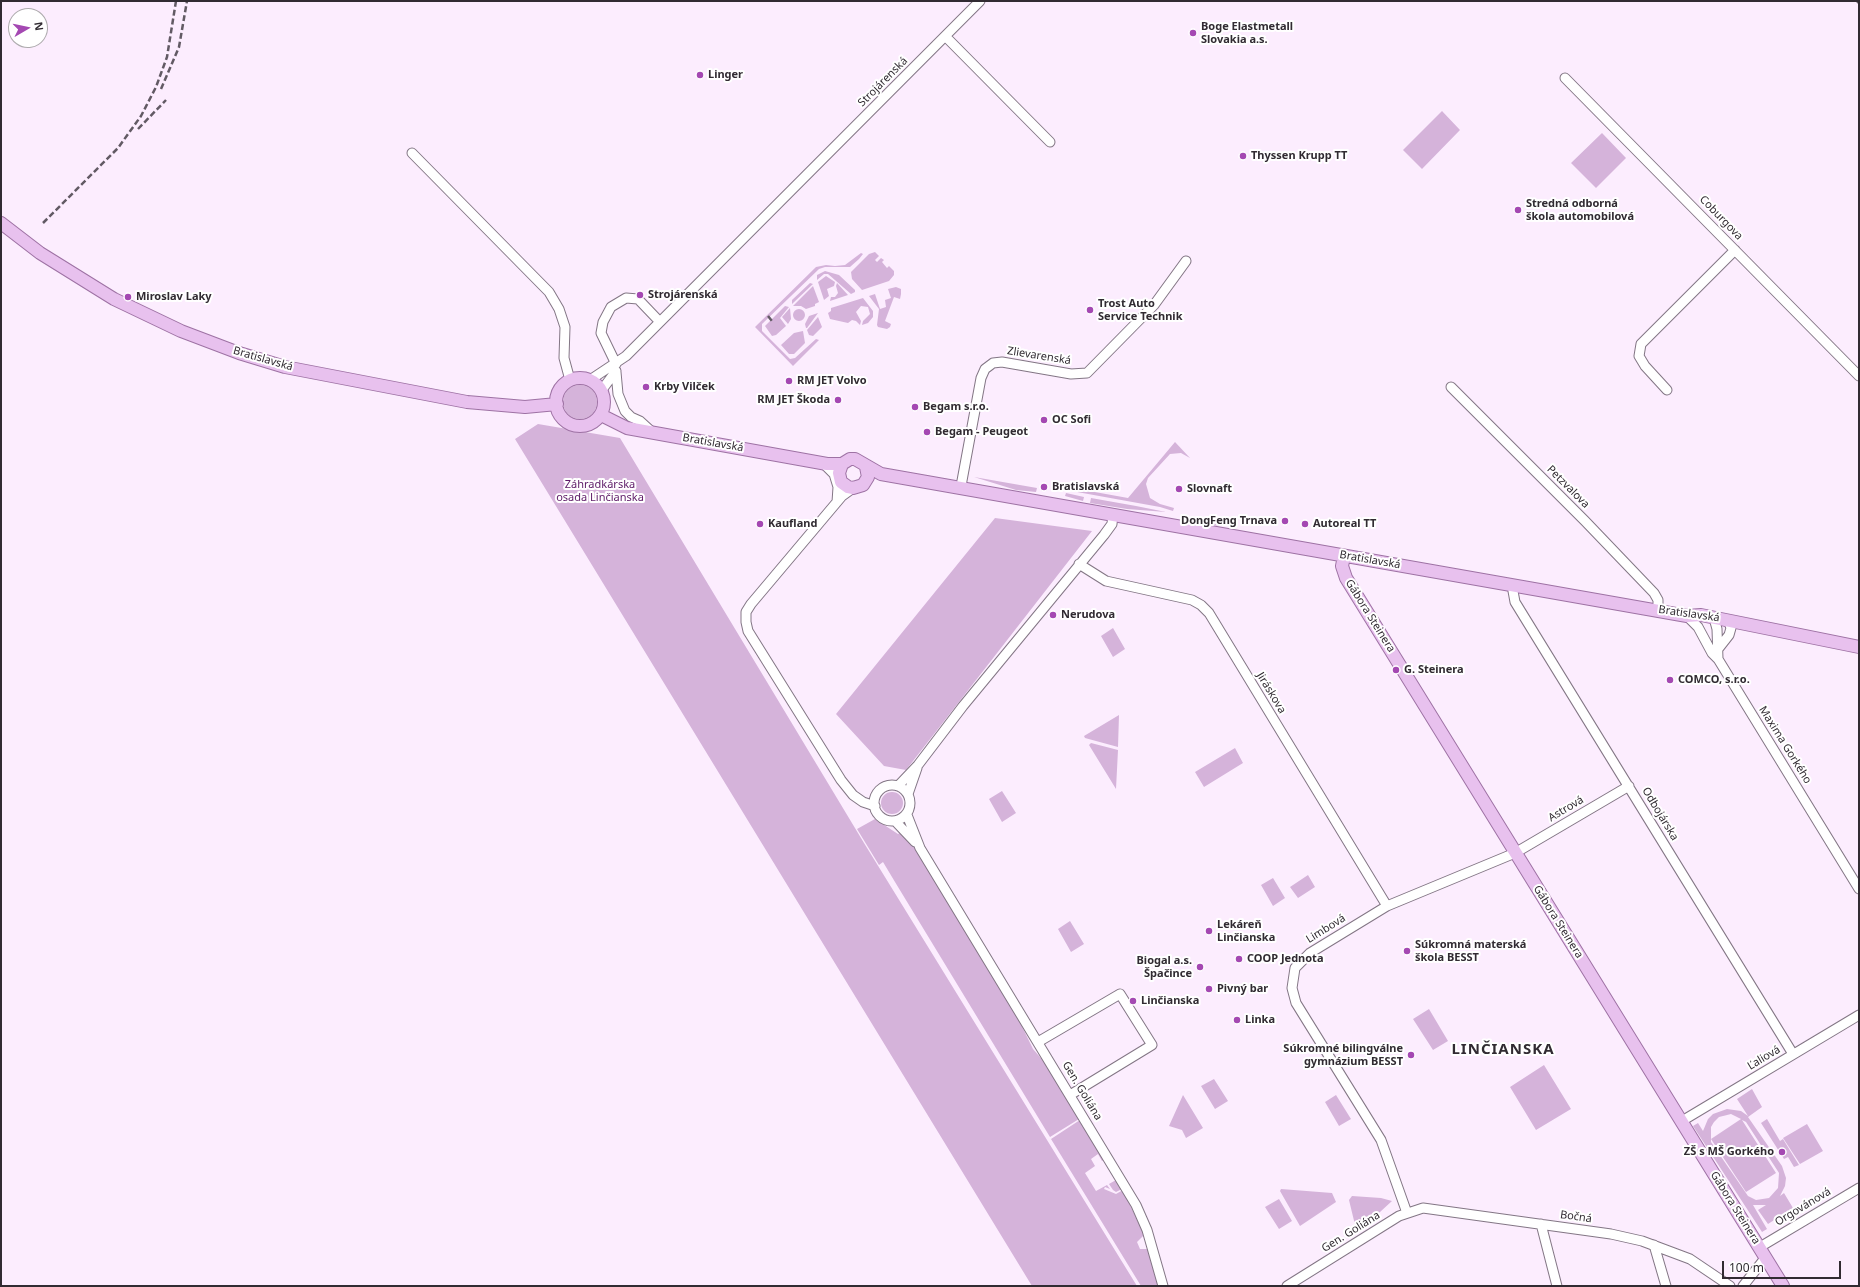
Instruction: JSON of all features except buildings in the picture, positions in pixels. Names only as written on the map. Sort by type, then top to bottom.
[{"type":"main road","name":"Bratislavská","points":[[1,223],[40,253],[114,300],[181,331],[239,353],[286,366],[467,402],[525,407],[557,404]]},
{"type":"main road","points":[[580,378],[590,380],[597,385],[601,391],[604,404],[601,415],[592,423],[576,426],[561,417],[557,404],[559,391],[570,380],[580,378]]},
{"type":"main road","name":"Bratislavská","points":[[601,415],[627,428],[826,464],[840,469],[844,493],[863,485],[867,473],[961,486],[1344,556],[1687,616],[1701,615],[1713,617],[1859,647]]},
{"type":"main road","points":[[840,469],[850,460],[855,459],[859,460],[867,473]]},
{"type":"main road","name":"Gábora Steinera","points":[[1344,556],[1342,566],[1346,578],[1515,854],[1760,1246],[1783,1286]]},
{"type":"street","name":"Strojárenská","points":[[620,364],[660,322],[980,2]]},
{"type":"street","points":[[945,36],[1050,142]]},
{"type":"street","name":"Coburgova","points":[[1565,78],[1859,376]]},
{"type":"street","points":[[412,153],[549,292],[559,309],[565,328],[564,358],[570,380]]},
{"type":"street","points":[[1667,390],[1645,366],[1639,356],[1640,344],[1734,250]]},
{"type":"street","name":"Zlievarenská","points":[[961,486],[981,378],[985,369],[993,363],[1002,362],[1071,374],[1087,373],[1154,305],[1186,261]]},
{"type":"street","points":[[652,432],[640,421],[631,417],[625,411],[618,394],[620,364],[601,333],[603,322],[612,307],[626,298],[638,299],[660,322]]},
{"type":"street","points":[[590,380],[620,364]]},
{"type":"street","points":[[601,391],[620,364]]},
{"type":"street","name":"Petzvalova","points":[[1451,387],[1585,521],[1654,593],[1658,600],[1658,610]]},
{"type":"street","points":[[826,464],[834,474],[838,486],[844,493],[750,604],[746,612],[746,622],[748,631],[841,780],[853,795],[863,802],[875,806]]},
{"type":"street","points":[[898,786],[918,765],[963,706],[1109,529],[1113,514]]},
{"type":"street","name":"Jiráskova","points":[[1079,564],[1091,573],[1106,581],[1192,600],[1201,605],[1209,613],[1386,906]]},
{"type":"street","name":"Odbojárska","points":[[1513,585],[1512,591],[1515,602],[1793,1054]]},
{"type":"street","name":"Maxima Gorkého","points":[[1687,616],[1698,627],[1712,653],[1718,659],[1859,888]]},
{"type":"street","points":[[1702,636],[1703,625],[1713,617],[1718,659]]},
{"type":"street","points":[[1718,649],[1729,635],[1731,628],[1728,620]]},
{"type":"street","points":[[908,794],[918,765]]},
{"type":"street","points":[[895,821],[907,814],[911,804],[908,794],[898,786],[888,786],[883,788],[876,796],[876,812],[884,819],[895,821],[920,848]]},
{"type":"street","name":"Astrová","points":[[1515,854],[1629,786]]},
{"type":"street","points":[[853,795],[876,796]]},
{"type":"street","points":[[907,814],[920,848]]},
{"type":"street","name":"Gen. Goliána","points":[[920,848],[1141,1215],[1147,1230],[1163,1286]]},
{"type":"street","name":"Limbová","points":[[1407,1213],[1381,1140],[1296,1003],[1292,988],[1295,968],[1303,959],[1386,906],[1515,854]]},
{"type":"street","points":[[1038,1042],[1120,994],[1152,1045],[1070,1095]]},
{"type":"street","name":"Ľaliová","points":[[1682,1121],[1859,1015]]},
{"type":"street","name":"Orgovánová","points":[[1760,1246],[1859,1188]]},
{"type":"street","name":"Bočná","points":[[1407,1213],[1423,1208],[1611,1234],[1654,1245],[1690,1259],[1730,1286]]},
{"type":"street","name":"Gen. Goliána","points":[[1288,1286],[1407,1213]]},
{"type":"street","points":[[1541,1224],[1557,1286]]},
{"type":"street","points":[[1654,1245],[1666,1286]]},
{"type":"street","points":[[1743,1286],[1766,1257]]},
{"type":"street","points":[[1301,1278],[1306,1286]]},
{"type":"green space","points":[[1442,111],[1460,130],[1422,169],[1403,150]]},
{"type":"green space","points":[[1602,133],[1626,158],[1596,188],[1571,163]]},
{"type":"green space","points":[[875,252],[879,256],[875,260],[877,262],[881,258],[884,260],[882,262],[887,268],[889,266],[894,271],[894,275],[889,281],[862,290],[852,279],[851,272],[869,254]]},
{"type":"green space","points":[[861,253],[863,254],[850,267],[825,267],[819,269],[762,324],[762,331],[790,359],[795,358],[816,339],[819,340],[793,366],[755,327],[816,267],[826,265],[845,265]]},
{"type":"green space","points":[[825,271],[839,275],[855,290],[855,292],[851,294],[828,274],[824,274],[817,280],[817,275]]},
{"type":"green space","points":[[826,276],[835,282],[834,286],[827,289],[829,296],[824,300],[818,282]]},
{"type":"green space","points":[[810,283],[813,284],[792,304],[792,300]]},
{"type":"green space","points":[[837,283],[848,295],[830,301],[831,297],[835,297],[838,293],[836,286]]},
{"type":"green space","points":[[813,286],[819,302],[815,304],[815,306],[806,309],[801,306],[793,306]]},
{"type":"green space","points":[[896,287],[901,289],[901,294],[900,299],[894,297],[885,321],[891,324],[890,327],[887,329],[878,327],[879,309],[869,296],[875,294],[880,309],[886,307],[885,300],[891,298],[888,289]]},
{"type":"green space","points":[[863,298],[873,311],[873,317],[868,323],[862,325],[863,321],[870,314],[868,307],[861,306],[856,312],[861,321],[860,325],[856,321],[852,320],[848,323],[830,319],[828,313],[831,311],[831,308]]},
{"type":"green space","points":[[785,306],[789,307],[780,318],[786,326],[776,335],[772,336],[765,326]]},
{"type":"green space","points":[[790,308],[791,319],[788,324],[782,317]]},
{"type":"green space","points":[[799,309],[803,311],[805,315],[803,319],[799,321],[795,319],[793,315],[795,311]]},
{"type":"green space","points":[[818,313],[806,328],[805,324],[809,316]]},
{"type":"green space","points":[[818,317],[822,327],[813,336],[809,335],[807,330]]},
{"type":"green space","points":[[803,331],[805,343],[794,354],[789,354],[781,345],[794,333]]},
{"type":"green space","points":[[580,385],[592,390],[597,402],[592,414],[580,419],[568,414],[563,402],[568,390]]},
{"type":"green space","name":"Záhradkárska osada Linčianska","points":[[538,424],[620,438],[864,843],[1137,1286],[1032,1286],[515,439]]},
{"type":"green space","points":[[1175,442],[1190,458],[1181,453],[1170,454],[1148,478],[1146,484],[1150,498],[1160,504],[1174,508],[1173,511],[1160,507],[1055,488],[1056,485],[1128,498]]},
{"type":"green space","points":[[974,477],[1037,488],[1036,492],[1016,490]]},
{"type":"green space","points":[[1066,493],[1084,497],[1083,501],[1065,496]]},
{"type":"green space","points":[[1091,498],[1166,512],[1127,509],[1090,503]]},
{"type":"green space","points":[[995,518],[1092,531],[906,770],[884,766],[836,714]]},
{"type":"green space","points":[[1187,518],[1223,525],[1220,526],[1188,521]]},
{"type":"green space","points":[[1113,628],[1125,649],[1113,657],[1101,636]]},
{"type":"green space","points":[[1119,715],[1118,747],[1085,738],[1084,736]]},
{"type":"green space","points":[[1091,743],[1118,750],[1116,789],[1089,745]]},
{"type":"green space","points":[[1235,748],[1243,763],[1204,787],[1195,772]]},
{"type":"green space","points":[[1002,791],[1016,813],[1002,822],[989,799]]},
{"type":"green space","points":[[892,792],[896,793],[902,799],[902,807],[896,813],[892,814],[888,813],[882,807],[881,803],[882,799],[888,793]]},
{"type":"green space","points":[[875,819],[898,834],[902,832],[915,848],[1014,1010],[1033,1049],[1046,1064],[1079,1119],[1050,1137],[883,862],[879,865],[857,829]]},
{"type":"green space","points":[[1308,875],[1315,887],[1298,898],[1290,887]]},
{"type":"green space","points":[[1273,878],[1285,898],[1273,906],[1261,885]]},
{"type":"green space","points":[[1070,921],[1084,944],[1071,952],[1058,929]]},
{"type":"green space","points":[[1429,1009],[1448,1041],[1433,1050],[1413,1019]]},
{"type":"green space","points":[[1544,1065],[1571,1109],[1536,1130],[1510,1087]]},
{"type":"green space","points":[[1214,1079],[1228,1101],[1215,1109],[1201,1086]]},
{"type":"green space","points":[[1752,1089],[1762,1107],[1748,1117],[1782,1166],[1786,1178],[1785,1186],[1780,1196],[1784,1193],[1793,1208],[1768,1224],[1758,1210],[1766,1205],[1753,1205],[1767,1229],[1762,1232],[1693,1126],[1698,1123],[1703,1131],[1708,1119],[1713,1114],[1727,1109],[1741,1111],[1748,1116],[1737,1099]],"holes":[[[1731,1114],[1741,1119],[1711,1139],[1711,1127],[1719,1117]],[[1742,1120],[1746,1122],[1779,1173],[1778,1188],[1769,1198],[1756,1200],[1748,1196],[1711,1142],[1711,1139],[1746,1192],[1776,1173]]]},
{"type":"green space","points":[[1183,1095],[1203,1128],[1186,1138],[1182,1130],[1169,1126]]},
{"type":"green space","points":[[1336,1095],[1351,1119],[1339,1126],[1325,1102]]},
{"type":"green space","points":[[1767,1119],[1780,1141],[1783,1139],[1799,1165],[1794,1167],[1788,1157],[1784,1159],[1761,1123]]},
{"type":"green space","points":[[1080,1120],[1104,1160],[1102,1161],[1098,1154],[1091,1159],[1095,1166],[1085,1173],[1096,1191],[1107,1185],[1110,1189],[1105,1187],[1104,1189],[1116,1194],[1123,1190],[1144,1235],[1137,1242],[1140,1249],[1148,1249],[1158,1286],[1141,1286],[1051,1139]]},
{"type":"green space","points":[[1807,1124],[1823,1151],[1800,1164],[1783,1138]]},
{"type":"green space","points":[[1116,1180],[1122,1189],[1116,1192],[1109,1184]]},
{"type":"green space","points":[[1281,1189],[1332,1193],[1336,1202],[1300,1226],[1280,1191]]},
{"type":"green space","points":[[1352,1196],[1381,1198],[1392,1201],[1368,1223],[1356,1229],[1349,1200]]},
{"type":"green space","points":[[1279,1199],[1292,1221],[1279,1229],[1265,1207]]},
{"type":"railway","points":[[43,223],[118,148],[141,116],[156,87],[167,57],[176,1]]},
{"type":"railway","points":[[161,89],[179,47],[187,1]]},
{"type":"railway","points":[[138,129],[166,100]]},
{"type":"railway","points":[[768,316],[772,321]]},
{"type":"place","name":"Boge Elastmetall Slovakia a.s.","points":[[1193,33]]},
{"type":"place","name":"Linger","points":[[700,75]]},
{"type":"place","name":"Thyssen Krupp TT","points":[[1243,156]]},
{"type":"place","name":"Stredná odborná škola automobilová","points":[[1518,210]]},
{"type":"place","name":"Strojárenská","points":[[640,295]]},
{"type":"place","name":"Miroslav Laky","points":[[128,297]]},
{"type":"place","name":"Trost Auto Service Technik","points":[[1090,310]]},
{"type":"place","name":"RM JET Volvo","points":[[789,381]]},
{"type":"place","name":"Krby Vilček","points":[[646,387]]},
{"type":"place","name":"RM JET Škoda","points":[[838,400]]},
{"type":"place","name":"Begam s.r.o.","points":[[915,407]]},
{"type":"place","name":"OC Sofi","points":[[1044,420]]},
{"type":"place","name":"Begam - Peugeot","points":[[927,432]]},
{"type":"place","name":"Bratislavská","points":[[1044,487]]},
{"type":"place","name":"Slovnaft","points":[[1179,489]]},
{"type":"place","name":"DongFeng Trnava","points":[[1285,521]]},
{"type":"place","name":"Kaufland","points":[[760,524]]},
{"type":"place","name":"Autoreal TT","points":[[1305,524]]},
{"type":"place","name":"Nerudova","points":[[1053,615]]},
{"type":"place","name":"G. Steinera","points":[[1396,670]]},
{"type":"place","name":"COMCO, s.r.o.","points":[[1670,680]]},
{"type":"place","name":"Lekáreň Linčianska","points":[[1209,931]]},
{"type":"place","name":"Súkromná materská škola BESST","points":[[1407,951]]},
{"type":"place","name":"COOP Jednota","points":[[1239,959]]},
{"type":"place","name":"Biogal a.s. Špačince","points":[[1200,967]]},
{"type":"place","name":"Pivný bar","points":[[1209,989]]},
{"type":"place","name":"Linčianska","points":[[1133,1001]]},
{"type":"place","name":"Linka","points":[[1237,1020]]},
{"type":"place","name":"Súkromné bilingválne gymnázium BESST","points":[[1411,1055]]},
{"type":"place","name":"ZŠ s MŠ Gorkého","points":[[1782,1152]]},
{"type":"district","name":"LINČIANSKA","points":[[1503,1050]]}]
